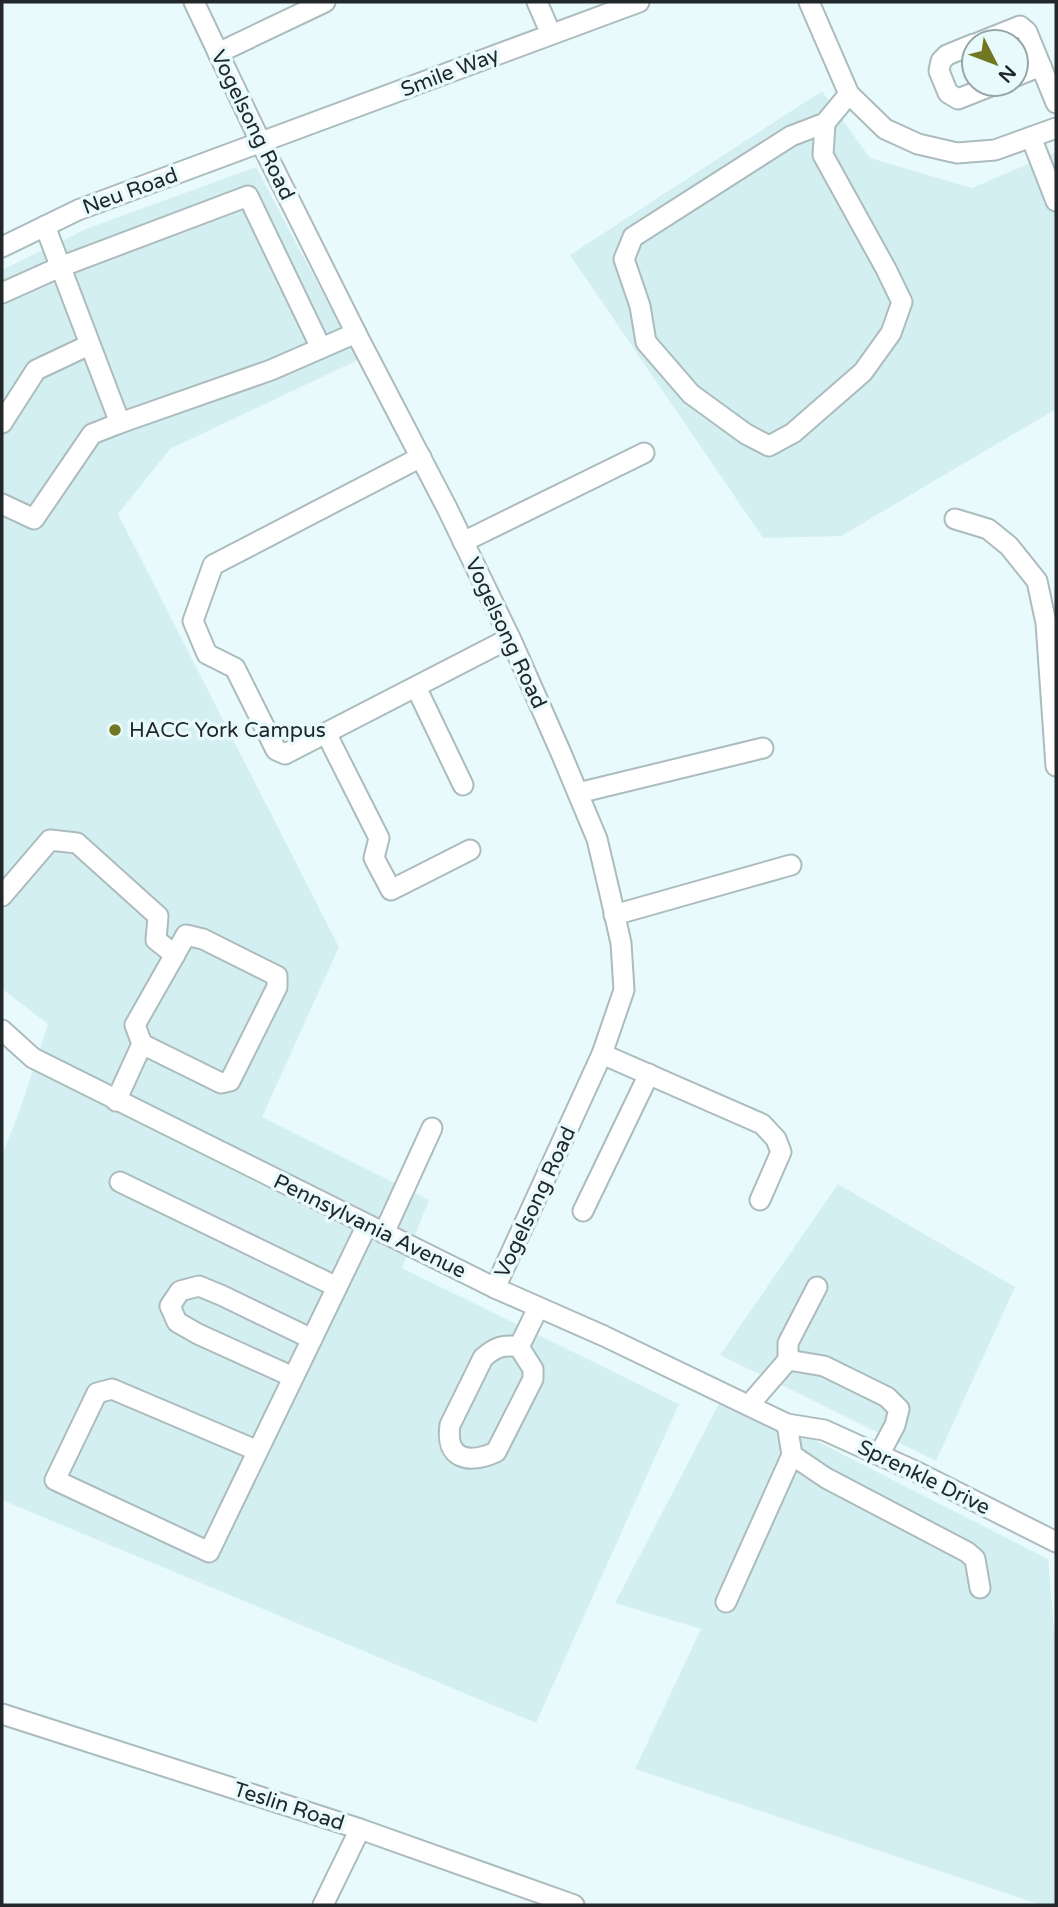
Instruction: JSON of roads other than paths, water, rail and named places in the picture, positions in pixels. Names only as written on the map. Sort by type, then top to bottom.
[{"type":"street","name":"Vogelsong Road","points":[[194,2],[261,143],[510,638],[597,839],[621,943],[624,990],[602,1054],[495,1288]]},
{"type":"street","points":[[218,53],[325,2]]},
{"type":"street","points":[[537,2],[551,34]]},
{"type":"street","name":"Smile Way","points":[[261,143],[639,2]]},
{"type":"street","points":[[809,2],[849,94],[885,129],[918,144],[957,153],[995,150],[1056,128]]},
{"type":"street","points":[[1030,39],[1056,103]]},
{"type":"street","points":[[960,50],[941,61],[939,71],[948,93],[961,98]]},
{"type":"street","points":[[1030,70],[1041,66]]},
{"type":"street","points":[[825,123],[822,155],[902,302],[891,333],[863,372],[793,433],[769,446],[746,434],[691,394],[646,342],[640,306],[624,259],[633,237],[791,136],[825,123],[849,94]]},
{"type":"street","points":[[1031,137],[1051,174],[1056,201]]},
{"type":"street","name":"Neu Road","points":[[2,247],[78,210],[261,143]]},
{"type":"street","points":[[2,293],[60,267],[248,196],[321,348]]},
{"type":"street","points":[[45,226],[120,423]]},
{"type":"street","points":[[2,504],[34,519],[92,434],[271,370],[356,333]]},
{"type":"street","points":[[2,423],[36,370],[89,345]]},
{"type":"street","points":[[463,542],[644,453]]},
{"type":"street","points":[[421,457],[213,565],[193,621],[206,654],[235,668],[276,750],[285,754],[510,638]]},
{"type":"street","points":[[955,519],[988,529],[1014,551],[1037,581],[1046,623],[1056,766]]},
{"type":"street","points":[[416,687],[463,785]]},
{"type":"street","points":[[326,733],[379,838],[374,858],[391,890],[470,850]]},
{"type":"street","points":[[578,793],[763,748]]},
{"type":"street","points":[[2,896],[50,840],[77,844],[158,916],[156,940],[175,955]]},
{"type":"street","points":[[614,915],[791,865]]},
{"type":"street","points":[[186,934],[203,939],[277,976],[277,987],[230,1081],[221,1083],[142,1044],[135,1025],[186,934]]},
{"type":"street","name":"Pennsylvania Avenue","points":[[2,1030],[33,1058],[116,1101],[495,1288],[604,1335],[787,1424]]},
{"type":"street","points":[[116,1101],[142,1044]]},
{"type":"street","points":[[602,1054],[762,1124],[776,1139],[781,1152],[760,1200]]},
{"type":"street","points":[[583,1211],[649,1074]]},
{"type":"street","points":[[258,1451],[112,1389],[97,1393],[55,1480],[209,1552],[258,1451],[293,1377],[337,1287],[375,1229],[432,1128]]},
{"type":"street","points":[[121,1182],[337,1287]]},
{"type":"street","points":[[293,1377],[177,1322],[170,1306],[180,1291],[199,1286],[312,1339]]},
{"type":"street","points":[[748,1405],[788,1360],[788,1343],[817,1287]]},
{"type":"street","points":[[519,1348],[538,1308]]},
{"type":"street","points":[[506,1345],[519,1348],[533,1369],[533,1379],[496,1452],[472,1460],[460,1456],[452,1448],[448,1435],[450,1425],[483,1358],[491,1351],[506,1345]]},
{"type":"street","points":[[788,1360],[824,1366],[887,1397],[899,1409],[895,1425],[879,1455]]},
{"type":"street","points":[[726,1602],[792,1455],[787,1424]]},
{"type":"street","name":"Sprenkle Drive","points":[[787,1424],[824,1430],[917,1472],[1056,1542]]},
{"type":"street","points":[[792,1455],[827,1478],[967,1552],[975,1559],[981,1588]]},
{"type":"street","name":"Teslin Road","points":[[2,1714],[360,1829],[574,1905]]},
{"type":"street","points":[[323,1905],[360,1829]]},
{"type":"place","name":"HACC York Campus","points":[[115,730]]}]
